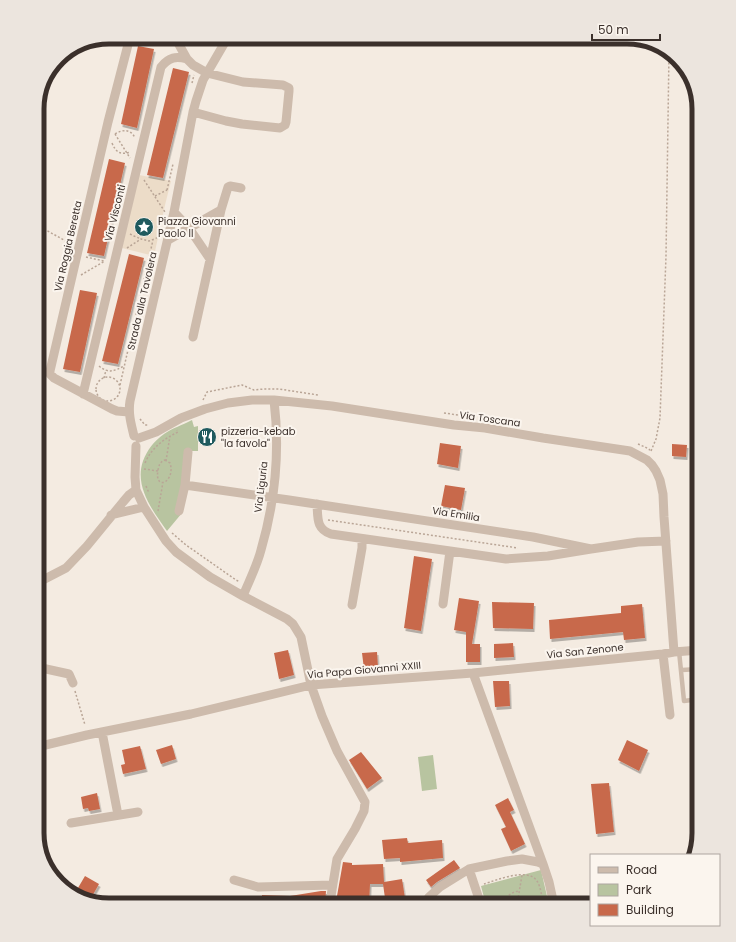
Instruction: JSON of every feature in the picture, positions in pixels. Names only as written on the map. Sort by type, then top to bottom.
[{"type":"street","name":"Via Roggia Beretta","points":[[128,44],[108,122],[50,374],[54,378],[112,409],[134,413]]},
{"type":"street","points":[[178,44],[187,59],[193,65],[207,72],[224,78],[243,82],[283,85],[286,86],[289,91],[286,122],[285,125],[280,128],[242,124],[193,112]]},
{"type":"street","name":"Strada alla Tavolera","points":[[224,44],[207,72],[200,88],[193,112],[168,240],[130,401],[134,413],[131,422],[137,440],[135,477],[136,490],[144,507],[166,541],[176,552],[210,577],[287,619],[293,624],[301,637],[311,685],[322,716],[338,751],[365,802],[364,811],[355,829],[336,859],[331,898]]},
{"type":"street","name":"Via Visconti","points":[[83,394],[161,67],[170,59],[176,57],[187,59]]},
{"type":"street","points":[[193,337],[221,210],[228,187],[241,188]]},
{"type":"street","points":[[168,240],[221,210]]},
{"type":"street","points":[[174,212],[189,228],[210,259]]},
{"type":"street","name":"Via Toscana","points":[[137,440],[156,432],[181,418],[205,409],[234,402],[274,400],[332,406],[630,451],[647,460],[656,471],[660,480],[663,494],[677,651]]},
{"type":"street","name":"Via Liguria","points":[[243,596],[261,551],[273,498],[276,455],[274,400]]},
{"type":"street","points":[[180,511],[185,485],[188,452]]},
{"type":"street","name":"Via Emilia","points":[[185,485],[533,537],[591,548]]},
{"type":"street","points":[[44,579],[66,568],[87,546],[129,495],[136,490]]},
{"type":"street","points":[[317,504],[319,521]]},
{"type":"street","points":[[111,516],[144,507]]},
{"type":"street","name":"Via Emilia","points":[[319,521],[322,529],[331,534],[506,559],[548,556],[591,548],[638,542],[666,541]]},
{"type":"street","points":[[352,605],[362,548],[362,539]]},
{"type":"street","points":[[443,604],[450,551]]},
{"type":"street","name":"Via San Zenone","points":[[472,673],[692,650]]},
{"type":"street","points":[[663,654],[670,715]]},
{"type":"street","points":[[44,669],[69,674],[72,683]]},
{"type":"street","points":[[472,673],[543,864],[552,898]]},
{"type":"street","name":"Via Papa Giovanni XXIII","points":[[44,745],[191,714],[311,685],[472,673]]},
{"type":"street","points":[[102,732],[118,815]]},
{"type":"street","points":[[71,823],[138,812]]},
{"type":"street","points":[[428,898],[440,887],[469,869],[507,860],[522,859],[543,864]]},
{"type":"street","points":[[469,869],[478,898]]},
{"type":"street","points":[[234,880],[258,887],[332,885]]},
{"type":"lane","points":[[677,651],[682,670],[684,701],[692,700]]},
{"type":"lane","points":[[682,670],[692,669]]},
{"type":"path","points":[[647,460],[656,439],[660,418],[666,256],[669,59]]},
{"type":"path","points":[[115,134],[120,131],[127,130],[134,135],[136,139]]},
{"type":"path","points":[[112,143],[116,151],[119,153],[124,154],[130,152],[134,148]]},
{"type":"path","points":[[155,196],[179,185]]},
{"type":"path","points":[[44,229],[71,244],[78,251],[104,262]]},
{"type":"path","points":[[106,370],[104,378],[98,383],[96,390],[100,398],[109,402],[115,400],[120,394],[120,385],[124,366],[154,240]]},
{"type":"path","points":[[92,356],[98,365],[110,372],[124,366]]},
{"type":"path","points":[[104,378],[112,378],[120,385]]},
{"type":"path","points":[[203,401],[207,392],[242,385],[254,390],[279,389],[318,395]]},
{"type":"path","points":[[134,413],[145,425],[152,424]]},
{"type":"path","points":[[441,413],[464,416]]},
{"type":"path","points":[[166,461],[170,436]]},
{"type":"path","points":[[638,444],[651,451]]},
{"type":"path","points":[[162,461],[166,461],[170,463],[172,467],[167,482],[163,482],[158,480],[157,477],[160,463],[162,461]]},
{"type":"path","points":[[144,469],[158,471]]},
{"type":"path","points":[[158,511],[163,482]]},
{"type":"path","points":[[319,521],[324,519],[519,548]]},
{"type":"path","points":[[72,683],[87,735]]},
{"type":"path","points":[[474,886],[522,874],[533,876],[538,882],[542,898]]},
{"type":"path","points":[[518,898],[522,874]]},
{"type":"path","points":[[506,898],[511,893],[519,890]]},
{"type":"green space","points":[[192,420],[194,427],[198,426],[198,451],[186,451],[182,513],[167,531],[146,498],[141,480],[143,461],[151,446],[160,437],[170,430]]},
{"type":"green space","points":[[433,755],[437,789],[422,791],[418,757]]},
{"type":"green space","points":[[541,870],[547,898],[484,898],[481,886]]},
{"type":"shaded area","name":"Piazza Giovanni Paolo II","points":[[139,175],[171,181],[154,256],[122,248]]},
{"type":"building","points":[[138,46],[154,49],[137,128],[121,124]]},
{"type":"building","points":[[173,68],[189,72],[163,178],[147,175]]},
{"type":"building","points":[[109,159],[125,163],[104,256],[87,253]]},
{"type":"building","points":[[129,254],[144,258],[118,364],[102,361]]},
{"type":"building","points":[[80,290],[97,293],[80,372],[63,369]]},
{"type":"building","points":[[440,443],[461,446],[458,468],[437,464]]},
{"type":"building","points":[[672,444],[687,445],[686,457],[672,456]]},
{"type":"building","points":[[445,485],[465,488],[461,510],[441,506]]},
{"type":"building","points":[[414,556],[432,559],[421,631],[404,628]]},
{"type":"building","points":[[459,598],[479,601],[472,644],[480,644],[480,662],[466,662],[466,632],[454,630]]},
{"type":"building","points":[[492,602],[534,603],[533,629],[493,628]]},
{"type":"building","points":[[642,604],[645,638],[624,640],[623,632],[550,639],[549,620],[621,613],[621,606]]},
{"type":"building","points":[[513,643],[514,657],[494,658],[494,644]]},
{"type":"building","points":[[288,650],[294,675],[279,679],[274,653]]},
{"type":"building","points":[[377,652],[378,668],[364,669],[362,653]]},
{"type":"building","points":[[493,681],[509,681],[510,706],[495,707]]},
{"type":"building","points":[[627,740],[648,750],[639,771],[618,760]]},
{"type":"building","points":[[172,745],[176,759],[161,764],[156,750]]},
{"type":"building","points":[[140,746],[146,769],[123,774],[121,765],[125,764],[122,750]]},
{"type":"building","points":[[361,752],[382,778],[367,789],[349,760]]},
{"type":"building","points":[[609,783],[614,832],[596,834],[591,784]]},
{"type":"building","points":[[97,793],[100,809],[89,811],[88,808],[83,809],[81,797]]},
{"type":"building","points":[[508,798],[514,810],[510,812],[525,844],[511,851],[501,829],[506,827],[495,805]]},
{"type":"building","points":[[407,838],[408,843],[442,840],[443,858],[400,862],[400,858],[384,859],[382,840]]},
{"type":"building","points":[[454,860],[460,868],[431,887],[426,880]]},
{"type":"building","points":[[343,862],[352,863],[352,865],[383,864],[384,882],[402,879],[405,898],[385,898],[383,884],[370,884],[369,898],[337,898]]},
{"type":"building","points":[[85,876],[99,884],[92,896],[77,889]]},
{"type":"building","points":[[326,891],[326,898],[262,898],[262,895],[290,896]]},
{"type":"building","points":[[451,896],[461,898],[451,898]]},
{"type":"place","name":"Piazza Giovanni Paolo II","points":[[144,227]]},
{"type":"place","name":"pizzeria-kebab \"la favola\"","points":[[207,437]]}]
